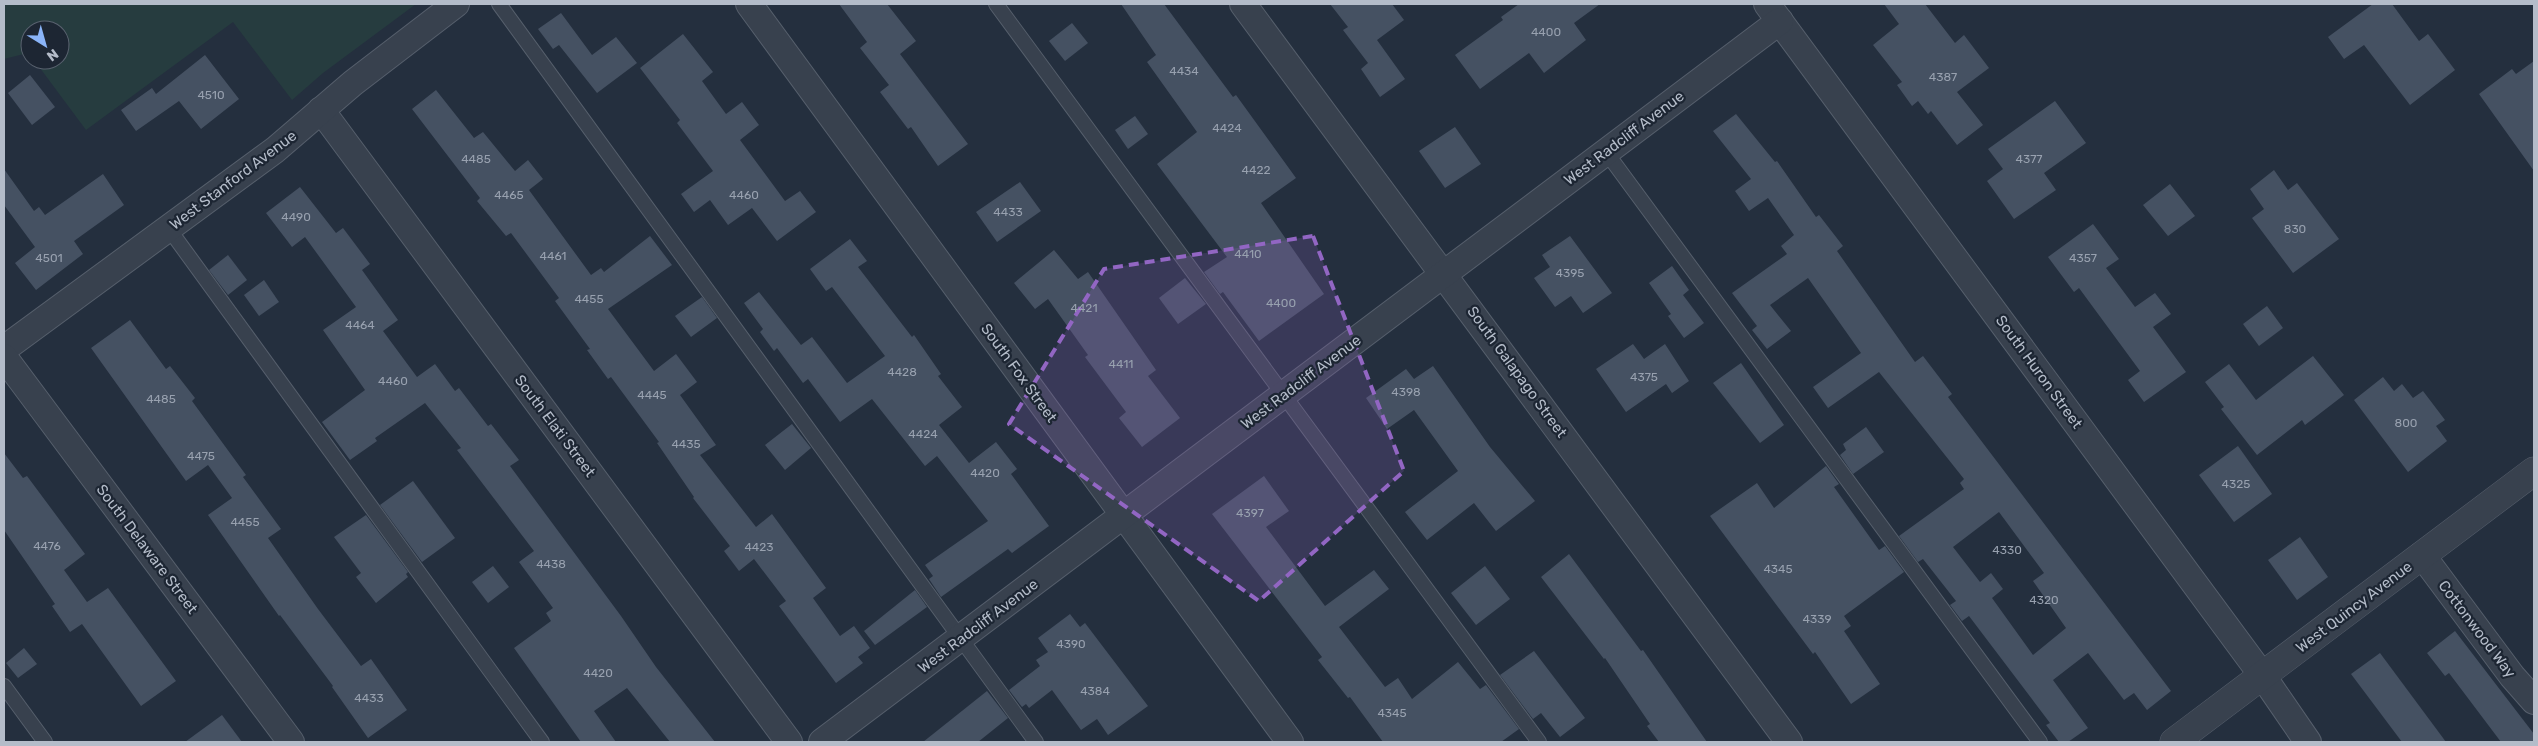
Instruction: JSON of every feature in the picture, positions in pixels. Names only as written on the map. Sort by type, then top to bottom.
[{"type":"street","name":"West Stanford Avenue","points":[[4,349],[275,150],[321,110],[456,4]]},
{"type":"street","name":"South Fox Street","points":[[748,4],[1290,742]]},
{"type":"street","name":"South Galapago Street","points":[[1243,4],[1789,742]]},
{"type":"street","name":"West Radcliff Avenue","points":[[822,742],[1606,152],[1773,12]]},
{"type":"street","name":"South Huron Street","points":[[1773,12],[2262,675],[2308,742]]},
{"type":"street","name":"South Elati Street","points":[[321,110],[789,742]]},
{"type":"street","name":"South Delaware Street","points":[[4,357],[291,742]]},
{"type":"street","name":"West Quincy Avenue","points":[[2174,742],[2534,472]]},
{"type":"street","name":"Cottonwood Way","points":[[2422,555],[2512,676],[2534,701]]},
{"type":"lane","points":[[499,4],[1036,742]]},
{"type":"lane","points":[[996,4],[1539,742]]},
{"type":"lane","points":[[1606,152],[2040,742]]},
{"type":"lane","points":[[168,229],[542,742]]},
{"type":"lane","points":[[4,686],[45,742]]},
{"type":"highlighted area","points":[[1313,236],[1404,471],[1259,601],[1009,424],[1104,269]]},
{"type":"green space","points":[[4,4],[416,4],[323,73],[292,100],[233,22],[86,130],[41,70],[70,70],[70,20],[20,20],[20,55],[4,59]]},
{"type":"building","points":[[839,4],[887,4],[916,41],[900,54],[968,144],[938,166],[911,127],[908,129],[880,92],[889,85],[860,48],[867,42]]},
{"type":"building","points":[[1121,4],[1164,4],[1233,97],[1236,95],[1296,178],[1261,203],[1324,294],[1259,341],[1223,292],[1220,294],[1204,272],[1227,257],[1157,164],[1197,132],[1147,62],[1156,55]]},
{"type":"building","points":[[1330,4],[1392,4],[1404,20],[1377,40],[1405,79],[1380,97],[1361,69],[1368,63],[1343,30],[1348,27]]},
{"type":"building","points":[[1519,4],[1600,4],[1574,23],[1586,40],[1544,73],[1529,53],[1480,89],[1455,55],[1503,20],[1501,17]]},
{"type":"building","points":[[1884,4],[1925,4],[1955,43],[1964,35],[1989,68],[1957,92],[1983,125],[1957,145],[1931,111],[1928,114],[1918,101],[1912,106],[1897,85],[1902,82],[1873,45],[1899,24]]},
{"type":"building","points":[[2373,4],[2392,4],[2419,41],[2428,34],[2455,70],[2410,105],[2364,45],[2344,59],[2328,37]]},
{"type":"building","points":[[561,13],[592,55],[616,37],[637,63],[597,93],[559,45],[553,49],[538,29]]},
{"type":"building","points":[[1072,23],[1088,43],[1065,61],[1049,41]]},
{"type":"building","points":[[683,34],[713,72],[702,81],[726,114],[742,102],[759,125],[740,140],[785,201],[800,191],[816,212],[777,241],[752,208],[728,225],[710,200],[694,212],[681,194],[713,171],[677,123],[680,120],[640,68]]},
{"type":"building","points":[[205,55],[239,99],[201,129],[179,101],[136,131],[121,110],[152,88],[156,94]]},
{"type":"building","points":[[2534,61],[2534,171],[2479,94],[2512,69],[2516,74]]},
{"type":"building","points":[[30,75],[55,107],[32,125],[8,93]]},
{"type":"building","points":[[436,90],[474,138],[483,132],[515,171],[528,160],[543,179],[529,190],[591,275],[601,268],[604,272],[650,236],[672,265],[608,309],[654,371],[676,354],[697,382],[680,395],[716,445],[700,455],[756,527],[772,514],[826,588],[813,598],[840,636],[854,626],[870,648],[858,657],[863,663],[836,683],[779,606],[786,601],[754,559],[739,571],[724,551],[730,546],[693,498],[657,443],[659,442],[611,377],[608,379],[587,350],[590,349],[555,301],[559,298],[511,233],[506,236],[477,201],[480,198],[412,109]]},
{"type":"building","points":[[2055,101],[2086,143],[2044,173],[2056,190],[2014,219],[1987,181],[2003,169],[1988,149]]},
{"type":"building","points":[[1736,114],[1775,162],[1777,161],[1816,217],[1819,215],[1843,246],[1837,251],[1915,362],[1923,356],[1952,394],[1948,397],[2171,691],[2147,710],[2134,693],[2124,700],[2088,653],[2053,680],[2088,728],[2068,742],[2059,742],[2046,725],[2050,723],[1969,616],[1962,621],[1950,605],[1956,601],[1923,559],[1918,562],[1899,536],[1964,489],[1960,483],[1964,479],[1879,372],[1828,408],[1813,387],[1861,353],[1808,278],[1770,305],[1791,331],[1767,349],[1752,330],[1757,326],[1732,293],[1787,254],[1781,246],[1794,235],[1768,198],[1749,211],[1735,191],[1751,179],[1713,131]],"holes":[[[1999,512],[2044,573],[2033,581],[2066,628],[2033,655],[1992,598],[2003,589],[1991,573],[1980,582],[1953,547]]]},
{"type":"building","points":[[1135,116],[1148,134],[1128,149],[1115,130]]},
{"type":"building","points":[[1455,127],[1481,164],[1445,188],[1419,151]]},
{"type":"building","points":[[4,169],[34,211],[39,207],[45,215],[103,174],[124,205],[74,241],[83,254],[36,290],[15,263],[35,247],[4,205]]},
{"type":"building","points":[[2274,170],[2288,190],[2297,183],[2339,239],[2293,273],[2252,218],[2264,209],[2250,189]]},
{"type":"building","points":[[1020,182],[1041,211],[997,242],[976,212]]},
{"type":"building","points":[[2170,184],[2195,216],[2168,236],[2143,205]]},
{"type":"building","points":[[300,187],[336,233],[343,228],[370,264],[362,270],[398,320],[383,331],[417,377],[435,364],[455,391],[459,388],[488,426],[491,424],[519,460],[510,466],[621,616],[656,667],[715,742],[670,742],[627,688],[594,711],[616,742],[581,742],[514,648],[551,621],[546,613],[553,608],[519,562],[534,551],[457,450],[461,448],[425,403],[375,438],[377,441],[350,460],[322,422],[365,390],[323,330],[356,307],[305,237],[292,247],[266,213]]},
{"type":"building","points":[[2093,224],[2119,259],[2106,268],[2135,307],[2155,293],[2171,314],[2153,327],[2186,372],[2144,402],[2128,380],[2140,371],[2079,288],[2074,292],[2048,257]]},
{"type":"building","points":[[1570,236],[1612,293],[1583,313],[1571,296],[1555,307],[1534,278],[1550,267],[1542,255]]},
{"type":"building","points":[[850,239],[867,261],[858,267],[912,337],[914,335],[941,374],[938,376],[962,407],[939,425],[969,463],[996,442],[1017,469],[1011,474],[1049,526],[1012,553],[1008,549],[941,597],[929,579],[933,576],[925,565],[988,521],[937,456],[925,466],[872,399],[840,422],[808,379],[803,383],[777,348],[774,351],[760,332],[763,329],[744,303],[759,292],[801,345],[812,337],[847,383],[885,356],[832,287],[826,291],[810,269]]},
{"type":"building","points":[[1054,250],[1078,279],[1088,272],[1156,370],[1148,376],[1180,418],[1142,447],[1119,418],[1126,412],[1085,357],[1088,355],[1048,299],[1035,309],[1014,283]]},
{"type":"building","points":[[228,255],[247,280],[228,295],[209,270]]},
{"type":"building","points":[[1672,266],[1689,290],[1683,295],[1704,323],[1684,338],[1668,316],[1671,314],[1649,283]]},
{"type":"building","points":[[1185,278],[1206,304],[1178,324],[1159,298]]},
{"type":"building","points":[[264,280],[279,302],[259,316],[244,295]]},
{"type":"building","points":[[702,297],[717,318],[691,337],[675,316]]},
{"type":"building","points":[[2267,306],[2283,328],[2259,346],[2243,324]]},
{"type":"building","points":[[130,320],[166,369],[170,366],[195,398],[192,401],[246,475],[243,477],[281,529],[268,538],[318,609],[361,666],[371,659],[407,710],[368,738],[333,686],[279,616],[208,515],[232,498],[208,465],[186,481],[91,348]]},
{"type":"building","points":[[1633,344],[1644,359],[1665,344],[1689,381],[1672,393],[1666,384],[1626,412],[1596,369]]},
{"type":"building","points":[[2313,356],[2344,395],[2305,425],[2302,420],[2257,455],[2221,409],[2224,407],[2205,382],[2229,364],[2256,400]]},
{"type":"building","points":[[1741,363],[1784,425],[1760,443],[1713,383]]},
{"type":"building","points":[[1433,366],[1490,447],[1535,501],[1496,531],[1474,503],[1427,540],[1405,512],[1458,471],[1414,410],[1387,429],[1366,398],[1406,369],[1414,379]]},
{"type":"building","points":[[2383,377],[2394,391],[2402,384],[2413,398],[2423,391],[2445,420],[2436,426],[2447,441],[2408,472],[2354,400]]},
{"type":"building","points":[[792,424],[811,448],[785,470],[765,445]]},
{"type":"building","points":[[1866,427],[1884,452],[1853,474],[1840,455],[1846,450],[1843,444]]},
{"type":"building","points":[[2238,446],[2272,494],[2234,522],[2199,475]]},
{"type":"building","points":[[4,453],[23,478],[27,476],[85,554],[64,570],[87,602],[108,588],[176,681],[141,706],[82,624],[70,632],[52,606],[55,604],[4,530]]},
{"type":"building","points":[[1826,466],[1839,484],[1834,487],[1879,550],[1885,546],[1904,572],[1844,616],[1851,626],[1844,631],[1880,684],[1851,704],[1815,652],[1813,654],[1710,516],[1757,483],[1774,508]]},
{"type":"building","points":[[1264,476],[1289,511],[1266,527],[1325,606],[1374,570],[1389,589],[1339,627],[1385,687],[1398,678],[1412,699],[1458,662],[1480,689],[1486,685],[1519,729],[1501,742],[1383,742],[1350,697],[1348,698],[1318,660],[1322,657],[1212,514]]},
{"type":"building","points":[[413,481],[455,538],[422,562],[380,505]]},
{"type":"building","points":[[366,515],[408,572],[406,574],[408,577],[376,603],[356,577],[361,573],[334,537]]},
{"type":"building","points":[[2300,537],[2328,577],[2297,600],[2268,560]]},
{"type":"building","points":[[1569,554],[1641,651],[1643,650],[1707,742],[1659,742],[1647,726],[1650,724],[1605,658],[1541,577]]},
{"type":"building","points":[[493,566],[509,587],[488,603],[472,582]]},
{"type":"building","points":[[1485,566],[1510,599],[1476,625],[1451,593]]},
{"type":"building","points":[[915,590],[927,607],[875,645],[864,631]]},
{"type":"building","points":[[1070,614],[1080,627],[1085,623],[1148,706],[1108,735],[1097,719],[1081,730],[1052,690],[1029,708],[1026,704],[1022,707],[1009,690],[1040,666],[1036,660],[1048,652],[1038,638]]},
{"type":"building","points":[[2455,631],[2534,734],[2534,742],[2501,742],[2449,673],[2445,676],[2427,653]]},
{"type":"building","points":[[24,648],[37,664],[18,678],[6,663]]},
{"type":"building","points":[[1534,651],[1585,718],[1560,737],[1541,713],[1533,719],[1500,675]]},
{"type":"building","points":[[2380,653],[2446,742],[2402,742],[2351,674]]},
{"type":"building","points":[[987,691],[1008,718],[978,742],[923,742]]},
{"type":"building","points":[[222,715],[242,742],[185,742]]}]
